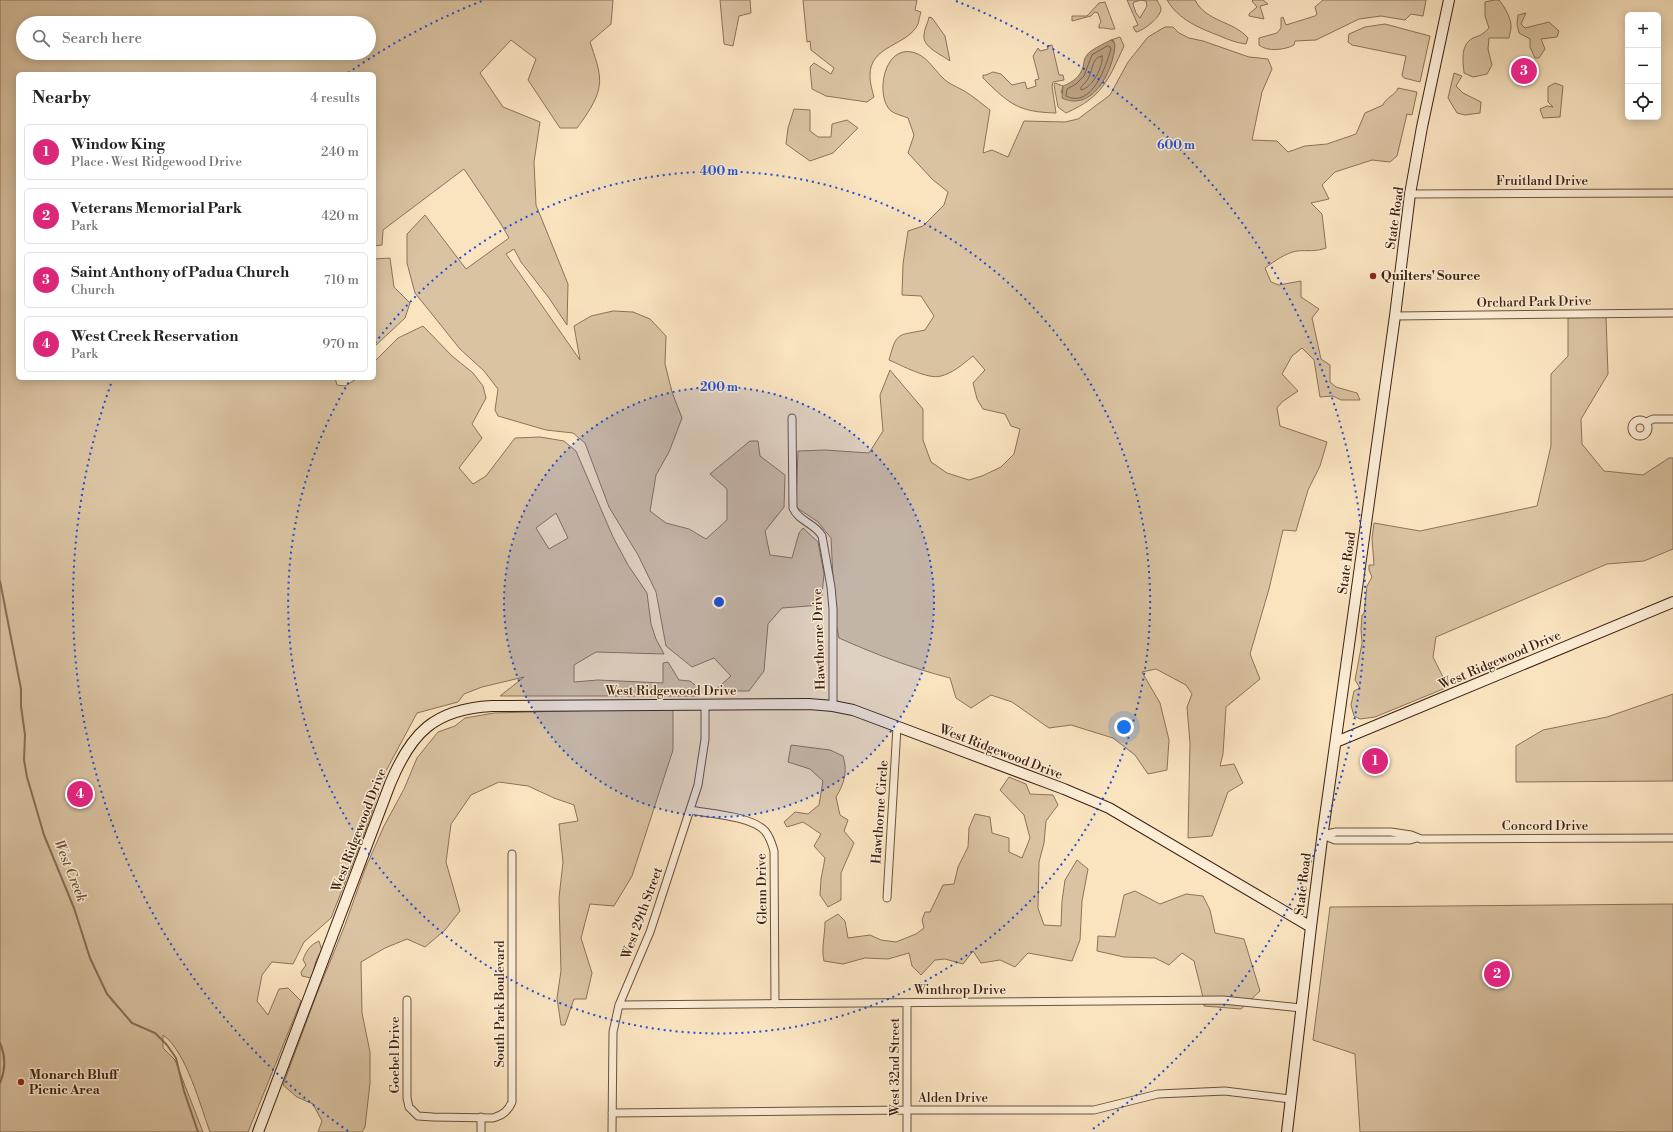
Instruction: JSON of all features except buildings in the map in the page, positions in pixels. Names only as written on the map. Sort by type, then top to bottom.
[{"type":"main road","name":"State Road","points":[[1287,1132],[1322,835],[1395,316],[1410,194],[1423,119],[1449,0]]},
{"type":"main road","name":"West Ridgewood Drive","points":[[1336,742],[1673,602]]},
{"type":"main road","name":"West Ridgewood Drive","points":[[258,1132],[390,784],[402,758],[418,734],[427,727],[447,715],[468,708],[480,706],[809,704],[833,706],[853,710],[1109,808],[1311,927]]},
{"type":"street","name":"Fruitland Drive","points":[[1410,194],[1673,193]]},
{"type":"street","name":"Orchard Park Drive","points":[[1395,316],[1673,313]]},
{"type":"street","name":"Hawthorne Drive","points":[[792,418],[793,508],[797,516],[819,531],[822,536],[831,587],[833,609],[833,706]]},
{"type":"street","points":[[1647,422],[1653,419],[1673,419]]},
{"type":"street","name":"West 29th Street","points":[[612,1132],[613,1032],[619,1005],[650,932],[698,785],[705,739],[704,704]]},
{"type":"street","name":"Hawthorne Circle","points":[[887,898],[897,727]]},
{"type":"street","name":"Glenn Drive","points":[[690,810],[739,819],[755,824],[765,831],[771,841],[774,851],[775,1004]]},
{"type":"street","name":"Concord Drive","points":[[1322,835],[1335,840],[1410,840],[1417,838],[1673,838]]},
{"type":"street","name":"South Park Boulevard","points":[[481,1117],[493,1118],[500,1116],[508,1110],[512,1102],[512,854]]},
{"type":"street","name":"Goebel Drive","points":[[407,1000],[407,1098],[410,1107],[418,1116],[481,1117]]},
{"type":"street","name":"Winthrop Drive","points":[[619,1005],[1223,1000],[1301,1008]]},
{"type":"street","name":"West 32nd Street","points":[[907,1003],[907,1132]]},
{"type":"street","name":"Alden Drive","points":[[612,1113],[1094,1110],[1158,1094],[1225,1091],[1290,1099]]},
{"type":"street","points":[[481,1117],[481,1132]]},
{"type":"shaded area","points":[[0,0],[613,0],[611,24],[590,42],[599,70],[600,82],[598,92],[593,103],[577,128],[560,128],[528,80],[536,59],[511,40],[480,73],[503,107],[540,122],[534,162],[536,205],[568,284],[567,325],[549,298],[521,262],[514,249],[506,254],[580,360],[574,326],[591,316],[613,311],[633,312],[650,319],[666,336],[665,364],[672,392],[682,418],[669,452],[656,475],[650,511],[666,523],[689,529],[706,539],[727,520],[727,489],[710,474],[750,441],[758,441],[760,456],[785,475],[784,507],[765,531],[770,555],[792,558],[799,533],[803,528],[818,542],[824,574],[821,605],[782,608],[768,624],[764,671],[749,691],[714,691],[731,676],[714,658],[692,667],[666,646],[656,592],[638,555],[609,507],[585,443],[573,433],[546,430],[498,416],[495,410],[498,389],[484,371],[460,349],[415,293],[407,263],[407,234],[425,215],[466,269],[509,238],[464,169],[383,230],[382,245],[376,246],[376,72],[16,72],[16,380],[336,380],[337,385],[345,386],[355,380],[376,380],[376,360],[398,338],[423,326],[452,356],[473,373],[483,386],[486,398],[472,424],[482,438],[459,468],[473,484],[486,476],[515,438],[540,437],[564,441],[576,451],[613,537],[628,565],[647,593],[651,624],[656,639],[664,654],[596,652],[574,665],[574,682],[598,680],[663,683],[663,663],[668,662],[679,680],[690,681],[700,689],[699,696],[500,696],[524,677],[482,687],[464,694],[458,702],[417,713],[387,769],[363,837],[331,918],[304,942],[293,964],[272,962],[262,975],[257,1001],[268,1015],[279,989],[288,988],[301,1001],[248,1132],[210,1132],[197,1094],[179,1053],[163,1035],[163,1048],[175,1060],[203,1132],[0,1132]],"holes":[[[556,513],[568,538],[549,549],[536,528]]]},
{"type":"shaded area","points":[[720,0],[750,0],[751,13],[739,16],[733,46],[724,44]]},
{"type":"shaded area","points":[[803,0],[917,0],[915,10],[921,12],[918,24],[906,37],[882,52],[871,66],[870,79],[874,97],[867,102],[826,96],[812,89],[810,67],[814,63],[831,74],[834,68],[811,50],[810,41],[807,42]]},
{"type":"shaded area","points":[[1127,0],[1141,0],[1157,0],[1161,9],[1155,20],[1136,32],[1133,27],[1138,25]],"holes":[[[1141,0],[1146,1],[1147,6],[1140,18],[1136,13],[1133,4],[1134,2]]]},
{"type":"shaded area","points":[[1167,0],[1195,0],[1206,13],[1242,32],[1248,38],[1246,44],[1227,39],[1190,22],[1177,13]]},
{"type":"shaded area","points":[[1263,0],[1268,4],[1260,6],[1264,19],[1249,16],[1249,14],[1257,7],[1252,1]]},
{"type":"shaded area","points":[[1323,0],[1426,0],[1423,16],[1411,14],[1405,20],[1381,16],[1359,19],[1316,40],[1295,41],[1294,45],[1286,48],[1276,50],[1267,49],[1259,45],[1259,38],[1277,33],[1281,28],[1281,18],[1283,17],[1286,25],[1315,16],[1317,14],[1315,7]]},
{"type":"shaded area","points":[[1499,0],[1509,17],[1511,28],[1509,38],[1489,38],[1488,49],[1492,65],[1487,74],[1473,77],[1464,73],[1464,49],[1469,41],[1489,28],[1485,16],[1485,2]]},
{"type":"shaded area","points":[[1105,2],[1115,29],[1099,28],[1101,22],[1098,13],[1095,12],[1091,16],[1072,21],[1072,16],[1087,16],[1099,3]]},
{"type":"shaded area","points":[[1526,13],[1521,24],[1525,28],[1549,22],[1559,31],[1557,37],[1541,39],[1545,49],[1539,58],[1535,58],[1530,47],[1530,39],[1519,33],[1517,24],[1518,15]]},
{"type":"shaded area","points":[[929,17],[932,18],[945,36],[950,61],[929,47],[924,39],[924,33]]},
{"type":"shaded area","points":[[1385,24],[1430,36],[1420,82],[1404,78],[1402,75],[1406,56],[1352,45],[1348,42],[1349,34],[1365,27]]},
{"type":"shaded area","points":[[1165,27],[1173,27],[1179,33],[1189,38],[1203,41],[1249,57],[1268,59],[1272,69],[1262,92],[1252,140],[1277,141],[1288,152],[1305,146],[1327,144],[1356,134],[1365,113],[1383,105],[1386,100],[1397,91],[1398,88],[1417,92],[1412,115],[1407,114],[1397,156],[1390,162],[1372,160],[1335,172],[1322,185],[1329,199],[1311,203],[1322,214],[1326,248],[1293,252],[1280,258],[1265,268],[1271,282],[1279,285],[1301,281],[1301,297],[1319,309],[1312,318],[1321,359],[1330,365],[1330,382],[1336,387],[1357,393],[1360,400],[1341,400],[1333,396],[1320,397],[1314,360],[1302,348],[1292,356],[1282,374],[1298,391],[1282,402],[1277,408],[1280,426],[1327,442],[1320,466],[1308,490],[1296,531],[1283,530],[1269,589],[1250,654],[1260,679],[1226,707],[1223,754],[1220,766],[1234,764],[1243,783],[1228,792],[1212,836],[1188,838],[1190,743],[1187,707],[1192,694],[1186,685],[1156,669],[1142,672],[1160,703],[1169,740],[1167,770],[1148,774],[1135,755],[1113,738],[1071,725],[1049,728],[1012,702],[991,695],[971,708],[956,698],[950,678],[893,660],[839,638],[835,619],[831,538],[818,522],[796,507],[798,451],[825,450],[869,453],[883,431],[880,395],[890,370],[923,409],[923,440],[931,462],[947,473],[969,480],[1001,467],[1014,454],[1020,429],[1011,426],[1005,414],[983,409],[977,399],[973,383],[985,370],[973,356],[950,373],[936,377],[922,374],[889,360],[894,344],[900,336],[903,334],[925,330],[934,316],[921,296],[902,295],[903,264],[908,231],[923,226],[944,205],[948,192],[932,179],[908,153],[914,135],[908,118],[891,111],[886,104],[883,95],[883,85],[888,64],[894,57],[902,52],[912,52],[929,62],[950,84],[963,90],[990,110],[983,153],[992,150],[1008,157],[1024,121],[1065,122],[1078,119],[1110,95],[1128,62],[1148,37]]},
{"type":"shaded area","points":[[1120,37],[1124,46],[1108,78],[1096,94],[1088,101],[1066,113],[1058,107],[1054,85],[1055,83],[1063,86],[1061,93],[1100,86],[1113,59],[1114,41],[1111,40]]},
{"type":"shaded area","points":[[1052,45],[1059,75],[1063,75],[1064,80],[1053,82],[1052,86],[1056,113],[1032,111],[1015,105],[1000,94],[983,78],[983,75],[993,72],[1001,74],[1012,85],[1025,82],[1027,89],[1036,86],[1035,80],[1039,79],[1033,56],[1038,48],[1040,51],[1048,49],[1047,46]]},
{"type":"shaded area","points":[[1454,73],[1462,76],[1456,86],[1463,93],[1481,102],[1480,113],[1465,115],[1457,113],[1448,98]]},
{"type":"shaded area","points":[[1555,83],[1563,86],[1560,117],[1543,118],[1540,109],[1547,106],[1553,107],[1548,102],[1548,87]]},
{"type":"shaded area","points":[[794,109],[810,110],[810,131],[818,137],[831,137],[832,124],[847,120],[858,128],[833,153],[810,161],[786,144],[788,128]]},
{"type":"shaded area","points":[[390,258],[394,287],[410,303],[405,318],[376,345],[376,259]]},
{"type":"shaded area","points":[[1606,317],[1608,374],[1581,419],[1582,444],[1604,471],[1643,475],[1669,458],[1673,458],[1673,549],[1644,561],[1607,564],[1436,637],[1433,657],[1448,687],[1375,717],[1360,719],[1354,716],[1351,705],[1354,691],[1360,688],[1355,680],[1362,643],[1362,615],[1364,614],[1367,586],[1372,577],[1369,570],[1369,565],[1374,565],[1372,538],[1374,523],[1420,531],[1537,506],[1551,446],[1551,374],[1568,356],[1568,318]]},
{"type":"shaded area","points":[[1673,694],[1673,781],[1516,782],[1516,746],[1543,730],[1607,717]]},
{"type":"shaded area","points":[[673,708],[673,750],[632,876],[614,906],[590,904],[581,938],[592,973],[586,999],[574,999],[565,1025],[561,1025],[557,998],[561,971],[559,898],[563,862],[559,824],[578,821],[574,805],[528,786],[499,782],[471,795],[451,824],[446,862],[460,911],[445,930],[425,947],[407,939],[385,948],[361,962],[362,1013],[370,1052],[370,1083],[365,1127],[362,1132],[318,1132],[322,1121],[313,1104],[297,1097],[283,1085],[365,869],[384,826],[404,789],[417,758],[438,732],[455,726],[465,718],[494,713]]},
{"type":"shaded area","points":[[791,745],[830,750],[843,756],[845,773],[836,797],[840,815],[848,820],[844,831],[854,843],[841,873],[841,900],[828,907],[820,895],[825,858],[814,846],[821,834],[803,822],[787,827],[784,822],[795,812],[808,814],[819,805],[823,781],[810,769],[788,762]]},
{"type":"shaded area","points":[[1009,777],[1026,784],[1030,794],[1053,795],[1058,805],[1046,821],[1044,843],[1039,862],[1038,908],[1044,925],[1061,926],[1065,880],[1077,860],[1088,869],[1082,901],[1080,940],[1072,961],[1028,953],[1015,967],[1000,960],[981,963],[973,951],[963,964],[945,959],[935,960],[921,975],[912,966],[909,953],[888,959],[865,958],[843,964],[824,961],[823,947],[825,922],[838,914],[845,921],[848,938],[870,935],[881,940],[896,942],[916,934],[924,928],[922,920],[925,912],[930,912],[943,885],[954,884],[958,867],[968,847],[969,828],[975,814],[990,817],[992,833],[1009,838],[1009,852],[1022,858],[1030,838],[1024,815],[1000,790]]},
{"type":"shaded area","points":[[1135,891],[1160,904],[1186,894],[1203,896],[1210,910],[1215,933],[1244,939],[1260,991],[1241,1009],[1204,1006],[1194,961],[1182,953],[1169,965],[1155,958],[1124,957],[1097,951],[1098,936],[1115,937],[1124,895]]},
{"type":"shaded area","points":[[1673,904],[1673,1132],[1360,1132],[1355,1054],[1313,1040],[1330,907]]},
{"type":"shaded area","points":[[319,941],[322,951],[316,961],[313,974],[311,978],[302,976],[301,972],[306,965],[303,960],[311,946]]},
{"type":"water","points":[[1111,40],[1115,44],[1114,54],[1111,65],[1100,86],[1092,94],[1083,99],[1073,101],[1062,98],[1063,86],[1073,81],[1082,71],[1085,58],[1089,53]]},
{"type":"waterway","name":"West Creek","points":[[0,581],[21,689],[21,706],[25,735],[24,760],[27,777],[44,835],[74,908],[90,958],[107,994],[132,1023],[155,1033],[167,1045],[176,1058],[184,1091],[198,1132]]},
{"type":"waterway","points":[[0,1043],[4,1063],[0,1083]]},
{"type":"place","name":"Saint Anthony of Padua Church","points":[[1524,71]]},
{"type":"place","name":"Quilters' Source","points":[[1373,276]]},
{"type":"place","name":"Window King","points":[[1375,761]]},
{"type":"place","name":"West Creek Reservation","points":[[80,794]]},
{"type":"place","name":"Veterans Memorial Park","points":[[1497,974]]},
{"type":"place","name":"Monarch Bluff Picnic Area","points":[[21,1082]]}]
